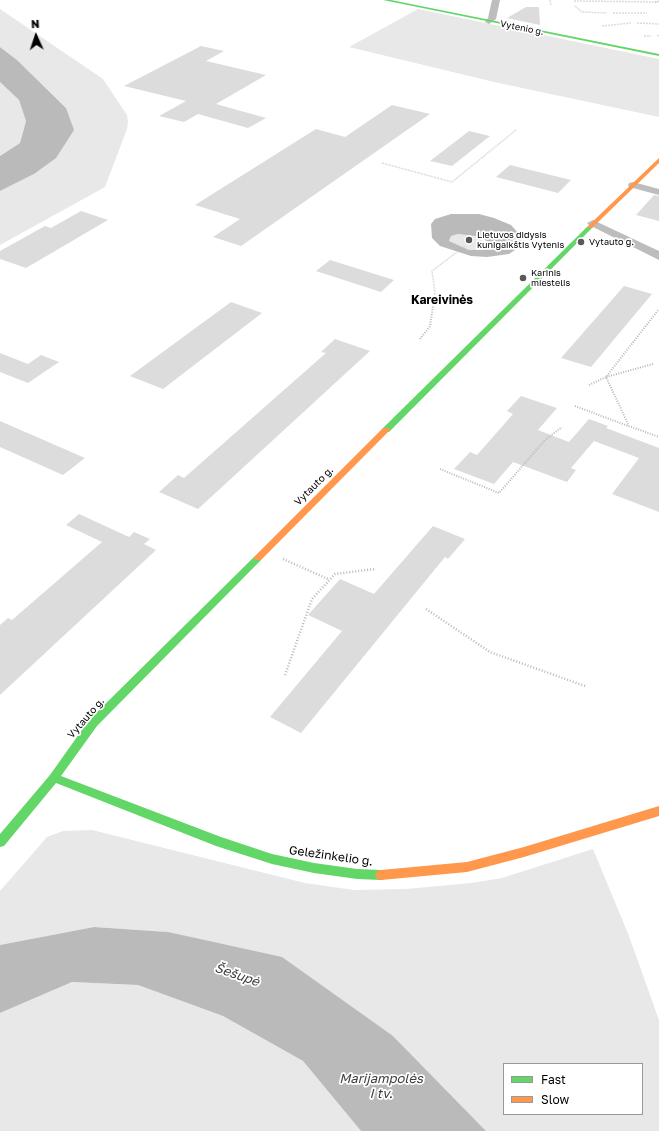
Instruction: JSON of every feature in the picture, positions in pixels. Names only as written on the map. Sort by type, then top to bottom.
[{"type":"main road","name":"Vytenio g.","points":[[385,0],[659,55]]},
{"type":"main road","name":"Vytauto g.","points":[[0,842],[54,778],[93,723],[593,223],[659,160]]},
{"type":"main road","name":"Geležinkelio g.","points":[[54,778],[198,834],[272,859],[314,868],[356,874],[388,875],[468,867],[524,852],[659,811]]},
{"type":"street","points":[[489,22],[492,19],[496,0]]},
{"type":"street","points":[[633,185],[659,192]]},
{"type":"street","points":[[593,223],[659,256]]},
{"type":"path","points":[[550,0],[550,5]]},
{"type":"path","points":[[574,1],[659,2]]},
{"type":"path","points":[[575,6],[582,12],[607,13]]},
{"type":"path","points":[[613,13],[647,13]]},
{"type":"path","points":[[602,26],[631,23]]},
{"type":"path","points":[[637,23],[659,24]]},
{"type":"path","points":[[644,36],[651,36]]},
{"type":"path","points":[[382,163],[452,182],[516,130]]},
{"type":"path","points":[[420,339],[430,326],[435,293],[432,271],[465,246]]},
{"type":"path","points":[[606,377],[659,309]]},
{"type":"path","points":[[589,385],[606,377],[653,364]]},
{"type":"path","points":[[606,377],[629,426]]},
{"type":"path","points":[[575,406],[659,437]]},
{"type":"path","points":[[440,469],[499,493],[545,440],[562,427]]},
{"type":"path","points":[[266,550],[328,579]]},
{"type":"path","points":[[285,675],[312,599],[328,579],[335,574],[375,569]]},
{"type":"path","points":[[426,609],[490,652],[585,686]]},
{"type":"shaded area","points":[[0,9],[103,79],[127,115],[128,122],[127,129],[105,187],[0,245],[0,191],[34,174],[66,108],[17,60],[0,47]]},
{"type":"shaded area","points":[[418,9],[659,59],[659,117],[494,82],[349,47]]},
{"type":"shaded area","points":[[0,82],[19,100],[26,121],[20,143],[0,156]]},
{"type":"shaded area","points":[[458,234],[475,236],[488,244],[486,249],[469,250],[449,241],[451,236]]},
{"type":"shaded area","points":[[92,830],[305,883],[354,890],[406,889],[471,883],[502,878],[593,849],[629,936],[659,1020],[659,1131],[486,1131],[393,1036],[168,932],[94,927],[0,945],[0,891],[47,837],[63,831]]},
{"type":"shaded area","points":[[72,982],[138,985],[223,1016],[303,1061],[361,1131],[0,1131],[0,1013]]},
{"type":"water","points":[[0,47],[17,60],[66,108],[74,130],[56,158],[34,174],[0,191],[0,156],[20,143],[26,121],[19,100],[0,82]]},
{"type":"water","points":[[451,214],[479,214],[511,225],[519,234],[521,241],[518,248],[509,254],[487,257],[471,256],[440,246],[432,238],[431,224],[435,219]],"holes":[[[458,234],[475,236],[487,241],[488,244],[486,249],[469,250],[449,241],[451,236]]]},
{"type":"water","name":"Marijampolės I tv.","points":[[94,927],[168,932],[282,957],[393,1036],[486,1131],[361,1131],[303,1061],[223,1016],[138,985],[72,982],[0,1013],[0,945]]},
{"type":"building","points":[[526,7],[539,7],[540,25],[507,18]]},
{"type":"building","points":[[201,46],[224,51],[206,61],[266,75],[216,104],[266,118],[248,128],[198,114],[184,122],[159,116],[186,101],[124,86]]},
{"type":"building","points":[[392,105],[430,114],[241,246],[213,237],[240,219],[195,205],[316,129],[345,137]]},
{"type":"building","points":[[469,131],[490,136],[452,166],[430,161]]},
{"type":"building","points":[[510,165],[571,180],[558,193],[496,177]]},
{"type":"building","points":[[654,195],[659,196],[659,221],[636,215]]},
{"type":"building","points":[[81,211],[108,220],[26,268],[0,259],[0,251],[45,226],[51,228]]},
{"type":"building","points":[[330,260],[394,280],[381,292],[316,271]]},
{"type":"building","points":[[624,286],[652,294],[591,367],[561,358]]},
{"type":"building","points":[[231,302],[262,313],[163,389],[130,376]]},
{"type":"building","points":[[335,339],[370,351],[198,509],[159,492],[178,475],[184,478],[326,353],[321,352]]},
{"type":"building","points":[[0,353],[28,364],[41,355],[59,362],[28,383],[0,372]]},
{"type":"building","points":[[521,396],[557,408],[538,430],[569,442],[589,419],[608,426],[606,428],[659,448],[659,512],[612,494],[639,458],[594,441],[571,468],[576,470],[567,482],[513,462],[494,484],[454,469],[470,452],[477,455],[513,414],[507,411]]},
{"type":"building","points":[[0,421],[85,458],[63,475],[0,447]]},
{"type":"building","points":[[79,514],[129,537],[134,532],[150,539],[144,544],[156,550],[0,695],[0,625],[8,618],[12,620],[102,542],[66,525]]},
{"type":"building","points":[[433,526],[465,539],[448,559],[445,557],[301,733],[270,717],[342,631],[308,615],[340,579],[374,594]]},
{"type":"traffic: fast","points":[[385,0],[659,55]]},
{"type":"traffic: fast","points":[[386,430],[590,227]]},
{"type":"traffic: fast","points":[[0,842],[54,778],[93,723],[258,558]]},
{"type":"traffic: fast","points":[[54,778],[220,842],[272,859],[314,868],[357,874],[381,875]]},
{"type":"traffic: slow","points":[[590,227],[659,160]]},
{"type":"traffic: slow","points":[[258,558],[386,430]]},
{"type":"traffic: slow","points":[[381,875],[467,867],[524,852],[659,811]]},
{"type":"place","name":"Lietuvos didysis kunigaikštis Vytenis","points":[[469,240]]},
{"type":"place","name":"Vytauto g.","points":[[581,242]]},
{"type":"place","name":"Karinis miestelis","points":[[523,278]]},
{"type":"district","name":"Kareivinės","points":[[442,300]]},
{"type":"water label","name":"Šešupė","points":[[237,975]]}]
